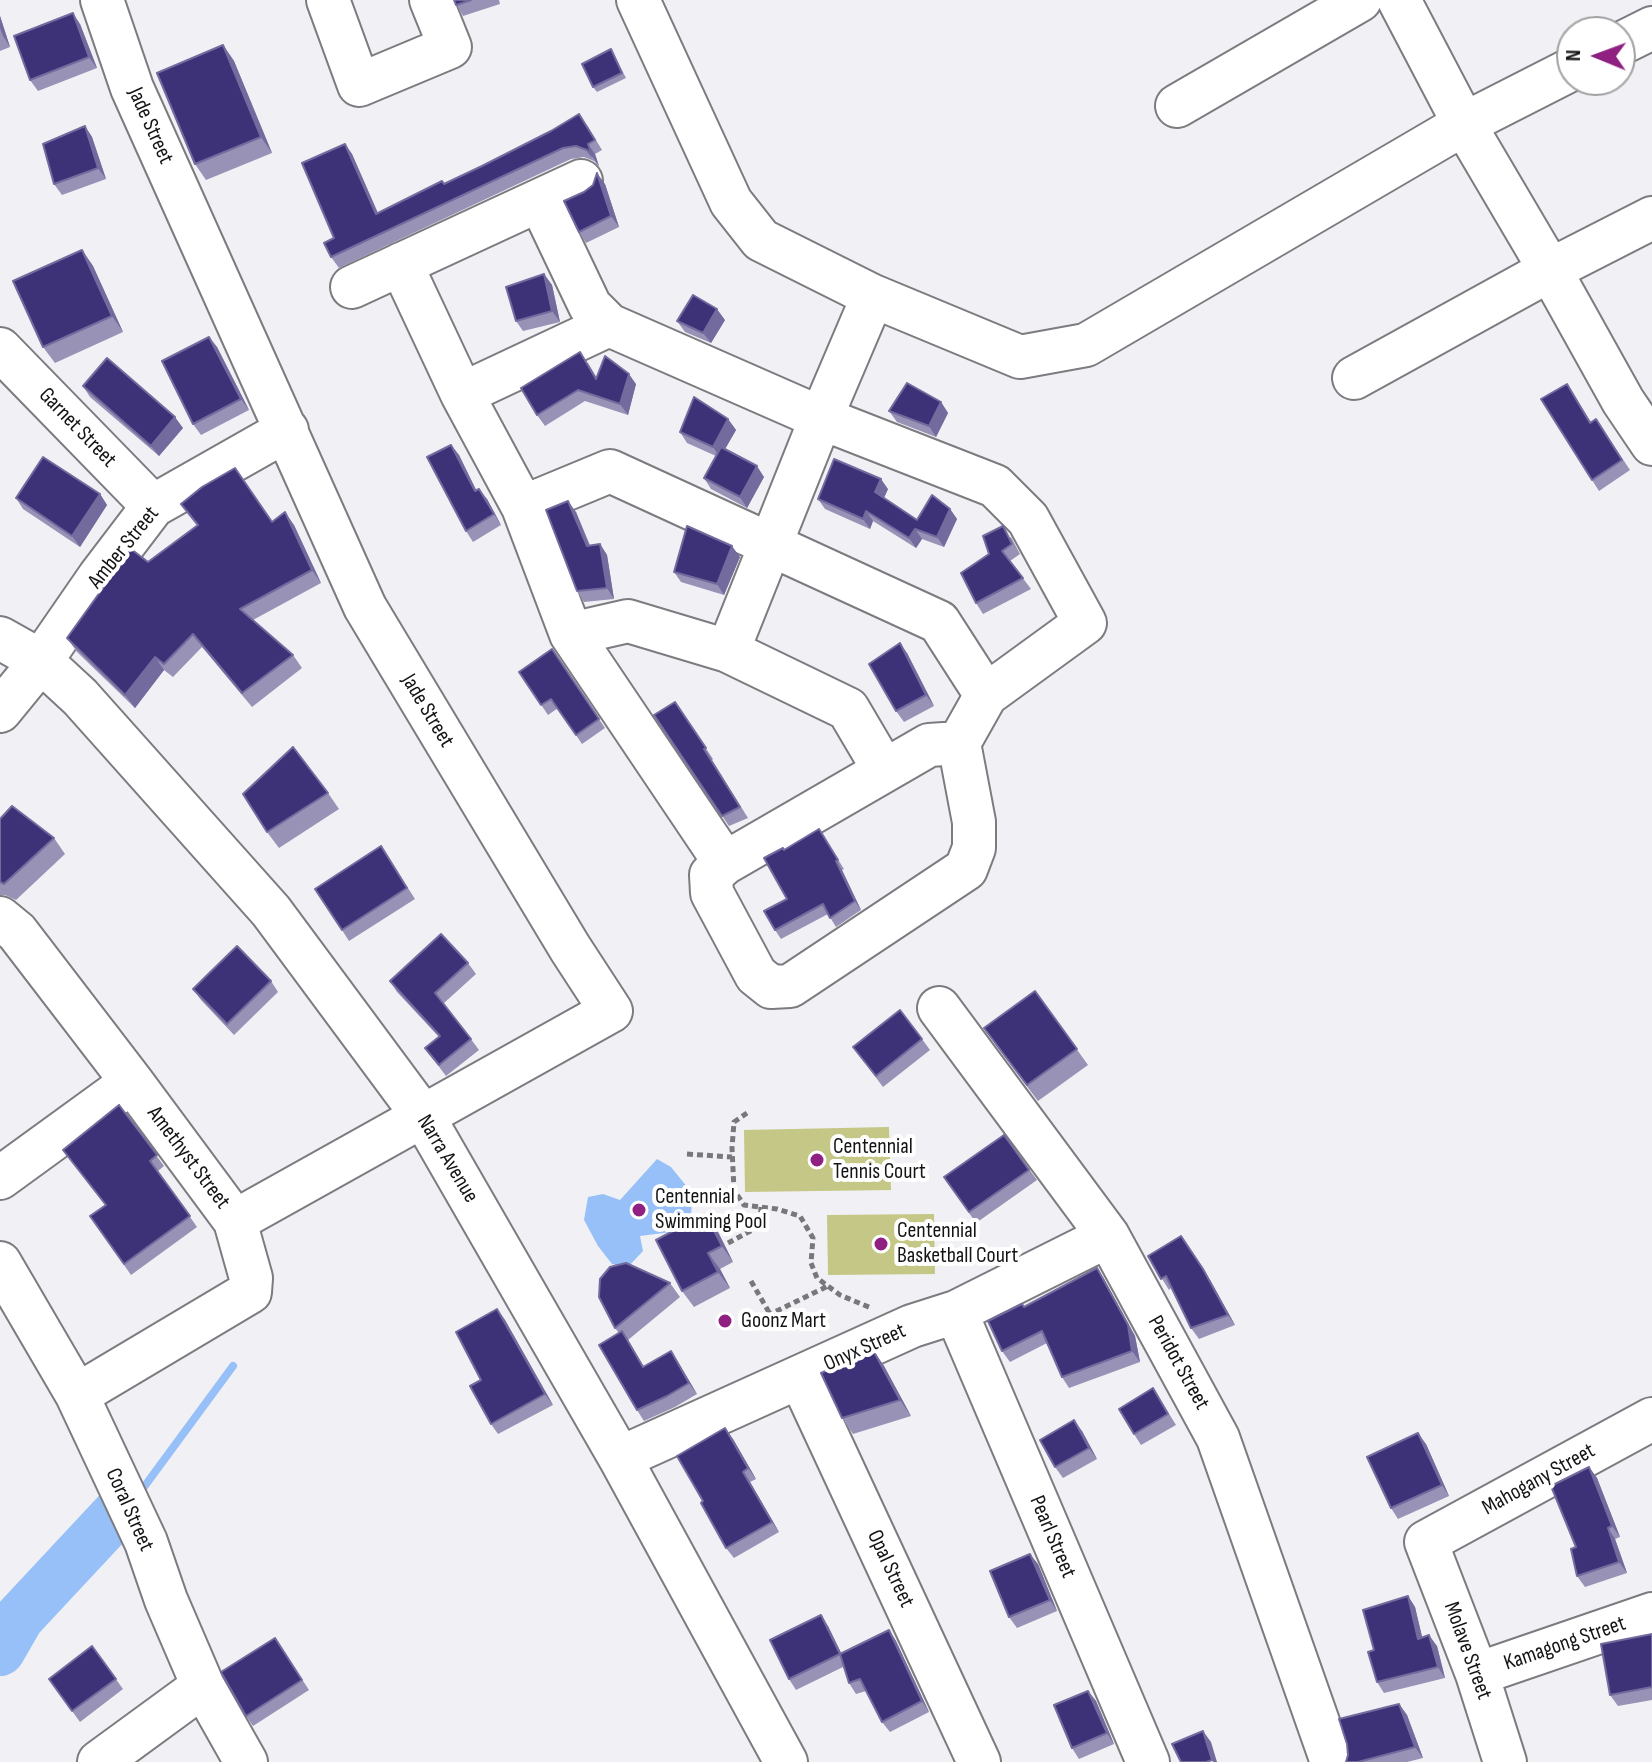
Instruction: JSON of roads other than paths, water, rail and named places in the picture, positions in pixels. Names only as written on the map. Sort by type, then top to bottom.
[{"type":"street","name":"Jade Street","points":[[102,0],[132,88],[365,607],[611,1011],[235,1221]]},
{"type":"street","points":[[328,0],[359,85],[450,47],[431,0]]},
{"type":"street","points":[[638,0],[731,202],[761,240],[873,296],[1020,357],[1086,345],[1464,124],[1556,77]]},
{"type":"street","points":[[1177,106],[1360,0]]},
{"type":"street","points":[[1399,0],[1464,124],[1550,270],[1637,394],[1652,444]]},
{"type":"street","points":[[352,287],[581,181]]},
{"type":"street","points":[[540,201],[590,306],[609,325],[821,418],[995,486],[1028,519],[1085,623],[986,695],[959,743],[974,822],[974,848],[966,869],[790,986],[771,987],[756,975],[712,893],[711,875],[725,863],[929,745],[959,743]]},
{"type":"street","points":[[1354,378],[1550,270],[1652,218]]},
{"type":"street","points":[[401,264],[462,394],[523,507],[571,634],[725,863]]},
{"type":"street","points":[[728,651],[873,296]]},
{"type":"street","points":[[462,394],[609,325]]},
{"type":"street","name":"Garnet Street","points":[[0,349],[153,506]]},
{"type":"street","name":"Amber Street","points":[[0,711],[41,661],[153,506],[287,430]]},
{"type":"street","points":[[523,507],[610,471],[939,622],[986,695]]},
{"type":"street","points":[[571,634],[628,621],[728,651],[848,709],[884,770]]},
{"type":"street","name":"Narra Avenue","points":[[0,638],[41,661],[80,697],[271,911],[423,1116],[620,1458],[786,1762]]},
{"type":"street","name":"Amethyst Street","points":[[0,918],[17,932],[235,1221],[251,1278],[250,1292],[77,1395]]},
{"type":"street","name":"Peridot Street","points":[[939,1008],[1108,1236],[1218,1438],[1332,1762]]},
{"type":"street","points":[[0,1178],[132,1082]]},
{"type":"street","name":"Onyx Street","points":[[620,1458],[912,1326],[956,1312],[1108,1236]]},
{"type":"street","name":"Coral Street","points":[[0,1263],[77,1395],[146,1542],[166,1600],[203,1686],[246,1762]]},
{"type":"street","name":"Pearl Street","points":[[956,1312],[1148,1762]]},
{"type":"street","name":"Opal Street","points":[[800,1377],[979,1762]]},
{"type":"street","name":"Mahogany Street","points":[[1426,1542],[1652,1419]]},
{"type":"street","name":"Molave Street","points":[[1426,1542],[1477,1674],[1505,1762]]},
{"type":"street","name":"Kamagong Street","points":[[1477,1674],[1652,1614]]},
{"type":"street","points":[[99,1762],[203,1686]]},
{"type":"water","name":"Centennial Swimming Pool","points":[[657,1159],[671,1167],[692,1193],[691,1221],[679,1231],[640,1236],[643,1251],[627,1268],[612,1264],[584,1220],[588,1197],[603,1194],[620,1200]]},
{"type":"waterway","points":[[144,1487],[233,1366]]},
{"type":"waterway","points":[[0,1651],[19,1618],[117,1513]]},
{"type":"place","name":"Centennial Tennis Court","points":[[817,1160]]},
{"type":"place","name":"Centennial Swimming Pool","points":[[639,1210]]},
{"type":"place","name":"Centennial Basketball Court","points":[[881,1244]]},
{"type":"place","name":"Goonz Mart","points":[[725,1321]]}]
